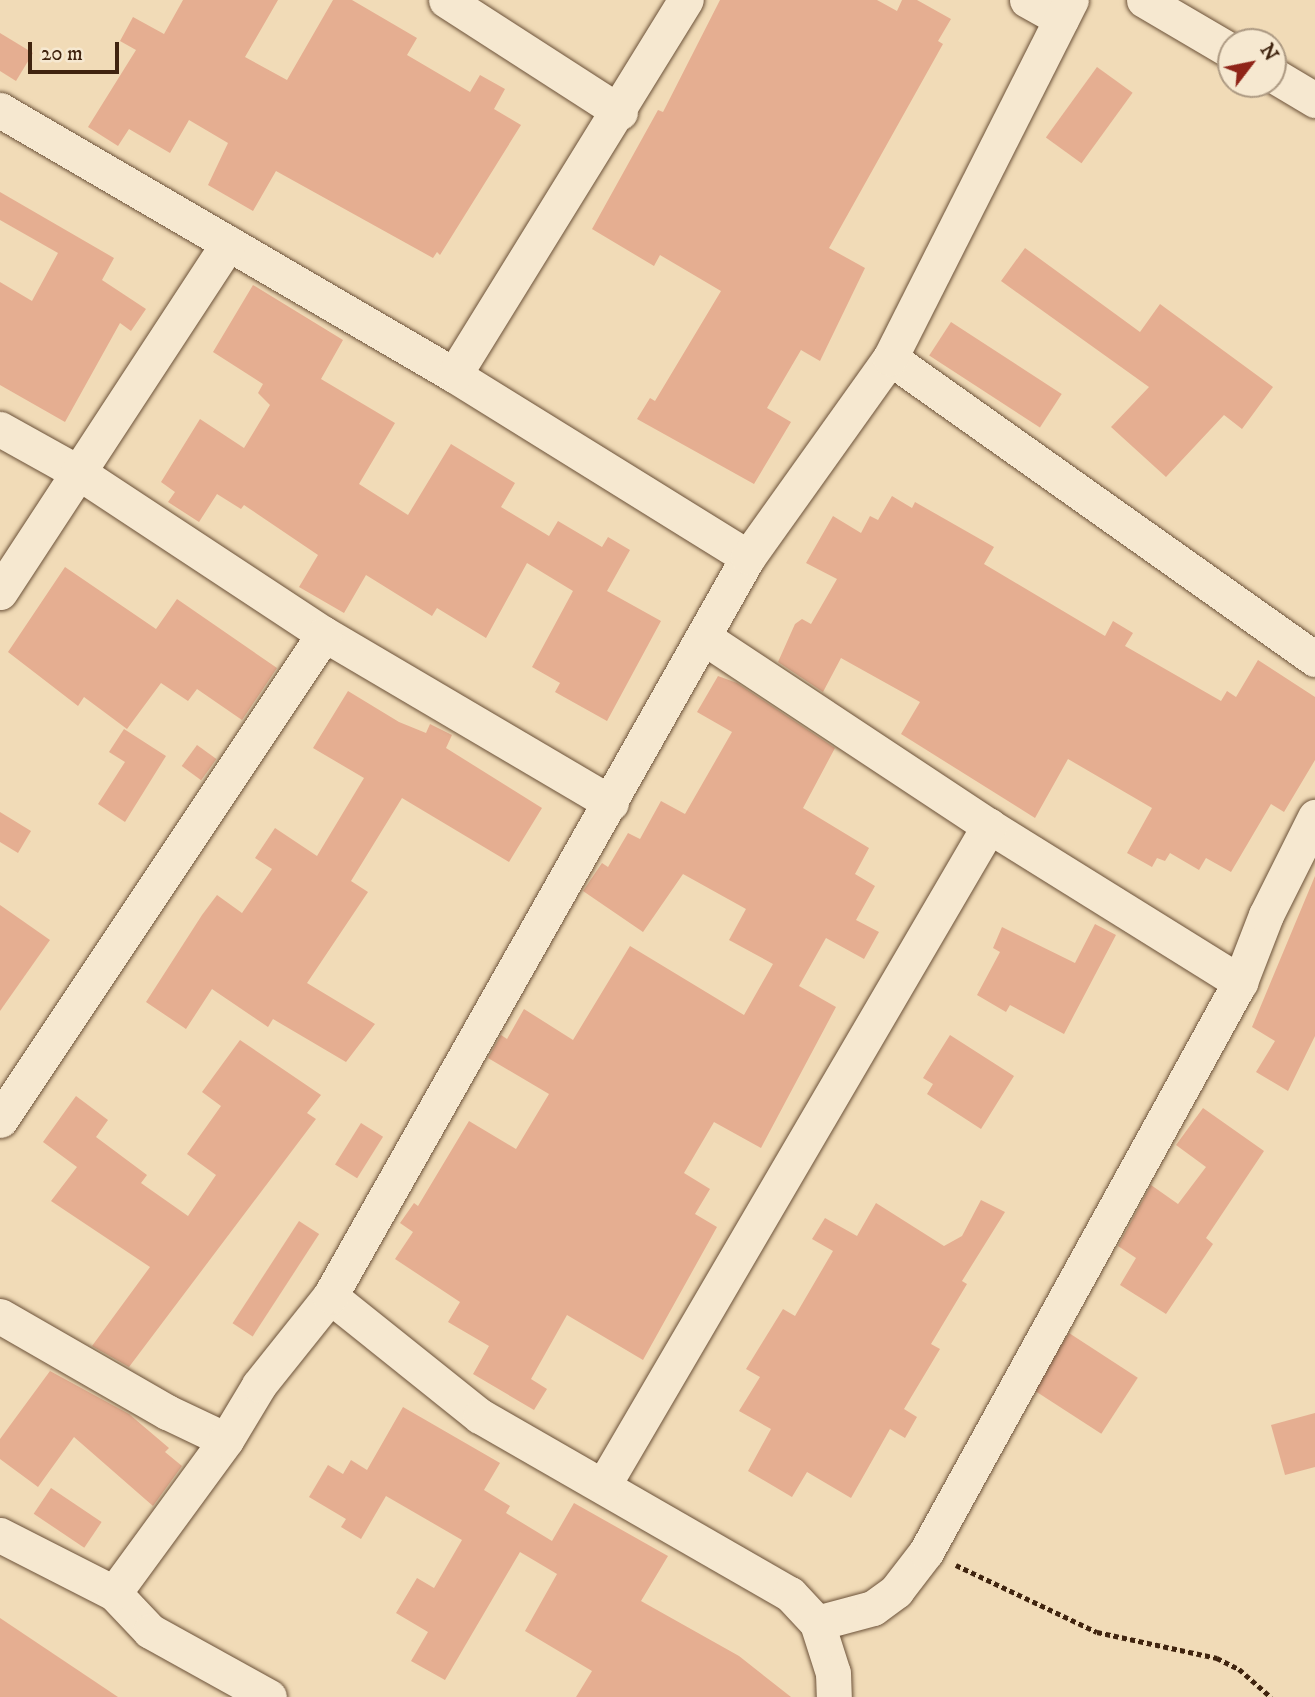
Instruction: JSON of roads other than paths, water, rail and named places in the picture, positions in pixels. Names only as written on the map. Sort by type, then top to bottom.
[{"type":"street","points":[[446,0],[620,112]]},
{"type":"street","points":[[454,375],[620,112],[686,0]]},
{"type":"street","points":[[114,1593],[226,1440],[259,1385],[330,1296],[705,638],[748,557],[890,358],[1066,10],[1027,0]]},
{"type":"street","points":[[1144,0],[1217,43]]},
{"type":"street","points":[[1287,83],[1315,100]]},
{"type":"street","points":[[0,110],[454,375],[748,557]]},
{"type":"street","points":[[0,592],[81,474],[228,243]]},
{"type":"street","points":[[890,358],[1315,659]]},
{"type":"street","points":[[0,429],[81,474],[324,634],[611,803]]},
{"type":"street","points":[[0,1120],[324,634]]},
{"type":"street","points":[[705,638],[989,826],[1240,982]]},
{"type":"street","points":[[817,1623],[873,1608],[896,1591],[926,1552],[1240,982],[1266,915],[1315,817]]},
{"type":"street","points":[[603,1486],[989,826]]},
{"type":"street","points":[[330,1296],[480,1416],[790,1594],[817,1623],[833,1673],[834,1697]]},
{"type":"street","points":[[0,1316],[167,1412],[226,1440]]},
{"type":"street","points":[[0,1535],[114,1593],[150,1631],[269,1697]]}]
